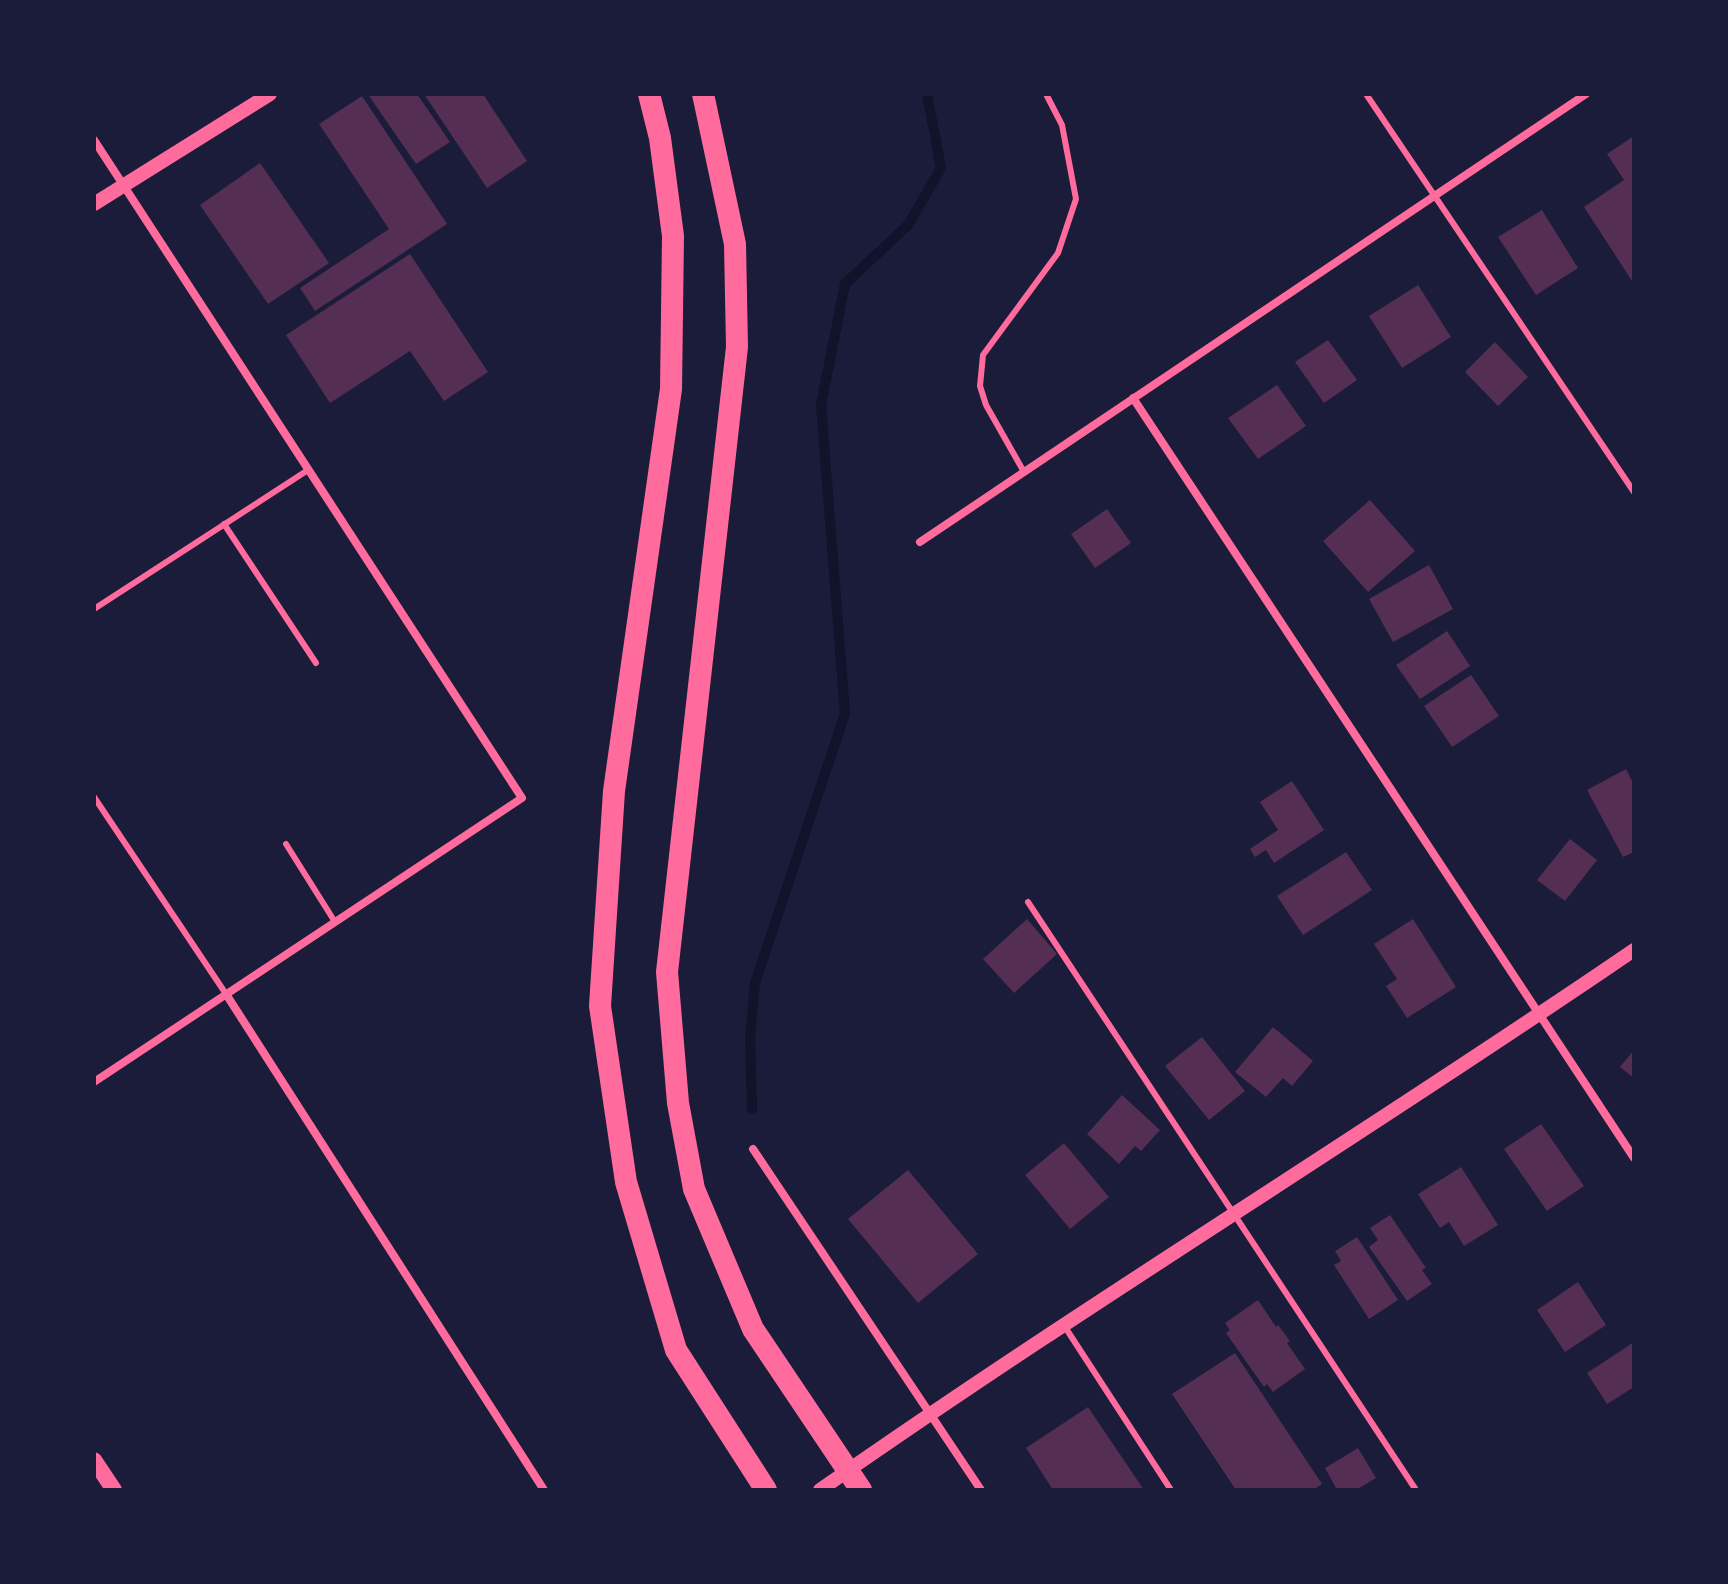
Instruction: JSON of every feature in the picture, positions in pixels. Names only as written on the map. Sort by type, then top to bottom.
[{"type":"highway","points":[[649,94],[660,138],[673,236],[671,389],[614,791],[600,1006],[626,1182],[676,1350],[766,1490]]},
{"type":"highway","points":[[703,94],[735,244],[737,347],[667,972],[678,1103],[694,1189],[753,1329],[861,1490]]},
{"type":"main road","points":[[94,1460],[114,1490]]},
{"type":"street","points":[[94,204],[270,94]]},
{"type":"street","points":[[920,542],[1586,94]]},
{"type":"street","points":[[94,140],[522,798],[94,1082]]},
{"type":"street","points":[[1133,398],[1634,1158]]},
{"type":"street","points":[[820,1490],[1063,1324],[1634,950]]},
{"type":"street","points":[[226,994],[544,1490]]},
{"type":"street","points":[[753,1149],[981,1490]]},
{"type":"lane","points":[[1024,472],[986,405],[980,386],[983,355],[1058,253],[1076,199],[1062,125],[1046,94]]},
{"type":"lane","points":[[1366,94],[1634,492]]},
{"type":"lane","points":[[94,609],[308,470]]},
{"type":"lane","points":[[224,524],[316,663]]},
{"type":"lane","points":[[94,797],[226,994]]},
{"type":"lane","points":[[286,844],[335,922]]},
{"type":"lane","points":[[1028,902],[1416,1490]]},
{"type":"lane","points":[[1063,1324],[1171,1490]]},
{"type":"building","points":[[417,94],[450,142],[416,164],[369,96]]},
{"type":"building","points":[[424,94],[483,94],[527,161],[487,188]]},
{"type":"building","points":[[362,96],[447,224],[315,311],[300,288],[389,229],[319,124]]},
{"type":"building","points":[[1634,136],[1634,284],[1584,207],[1624,180],[1607,154]]},
{"type":"building","points":[[260,163],[329,263],[268,304],[200,205]]},
{"type":"building","points":[[1542,210],[1578,268],[1536,295],[1498,237]]},
{"type":"building","points":[[410,254],[488,372],[444,401],[410,351],[330,403],[286,335]]},
{"type":"building","points":[[1418,285],[1451,337],[1402,368],[1369,316]]},
{"type":"building","points":[[1328,340],[1357,380],[1324,403],[1295,362]]},
{"type":"building","points":[[1495,342],[1528,377],[1498,406],[1465,372]]},
{"type":"building","points":[[1277,385],[1306,426],[1258,459],[1228,418]]},
{"type":"building","points":[[1370,500],[1415,551],[1368,592],[1323,541]]},
{"type":"building","points":[[1107,509],[1131,543],[1095,568],[1071,534]]},
{"type":"building","points":[[1429,565],[1453,609],[1393,642],[1369,599]]},
{"type":"building","points":[[1447,631],[1470,666],[1420,699],[1396,665]]},
{"type":"building","points":[[1471,675],[1499,716],[1452,747],[1424,706]]},
{"type":"building","points":[[1626,769],[1634,785],[1634,852],[1623,857],[1587,790]]},
{"type":"building","points":[[1292,781],[1324,830],[1274,863],[1266,850],[1255,857],[1250,849],[1278,830],[1260,802]]},
{"type":"building","points":[[1570,839],[1597,860],[1565,901],[1537,880]]},
{"type":"building","points":[[1346,852],[1372,890],[1303,935],[1277,896]]},
{"type":"building","points":[[1027,919],[1057,954],[1014,993],[983,959]]},
{"type":"building","points":[[1413,919],[1456,987],[1407,1018],[1386,986],[1397,979],[1374,944]]},
{"type":"building","points":[[1273,1027],[1313,1061],[1292,1086],[1283,1078],[1266,1097],[1235,1072]]},
{"type":"building","points":[[1202,1037],[1245,1091],[1209,1120],[1165,1066]]},
{"type":"building","points":[[1634,1050],[1634,1078],[1620,1067]]},
{"type":"building","points":[[1122,1095],[1160,1130],[1141,1151],[1135,1146],[1119,1164],[1087,1134]]},
{"type":"building","points":[[1541,1124],[1584,1186],[1547,1211],[1504,1149]]},
{"type":"building","points":[[1064,1143],[1109,1197],[1070,1229],[1025,1175]]},
{"type":"building","points":[[1461,1167],[1498,1225],[1464,1246],[1449,1222],[1440,1228],[1418,1194]]},
{"type":"building","points":[[908,1170],[978,1254],[918,1303],[848,1219]]},
{"type":"building","points":[[1390,1215],[1426,1268],[1422,1270],[1432,1284],[1407,1301],[1369,1247],[1378,1240],[1370,1228]]},
{"type":"building","points":[[1357,1237],[1398,1300],[1369,1319],[1334,1265],[1341,1261],[1335,1251]]},
{"type":"building","points":[[1578,1282],[1606,1325],[1565,1352],[1537,1310]]},
{"type":"building","points":[[1258,1300],[1276,1327],[1278,1325],[1290,1341],[1287,1343],[1305,1369],[1273,1392],[1267,1384],[1264,1387],[1226,1333],[1230,1330],[1225,1323]]},
{"type":"building","points":[[1634,1342],[1634,1387],[1607,1404],[1587,1373]]},
{"type":"building","points":[[1235,1353],[1322,1484],[1313,1490],[1236,1490],[1172,1394]]},
{"type":"building","points":[[1088,1407],[1144,1490],[1053,1490],[1026,1448]]},
{"type":"building","points":[[1358,1448],[1376,1478],[1356,1490],[1337,1490],[1325,1468]]},
{"type":"waterway","points":[[752,1109],[750,1038],[755,983],[845,714],[821,405],[845,284],[908,225],[941,168],[927,94]]}]
